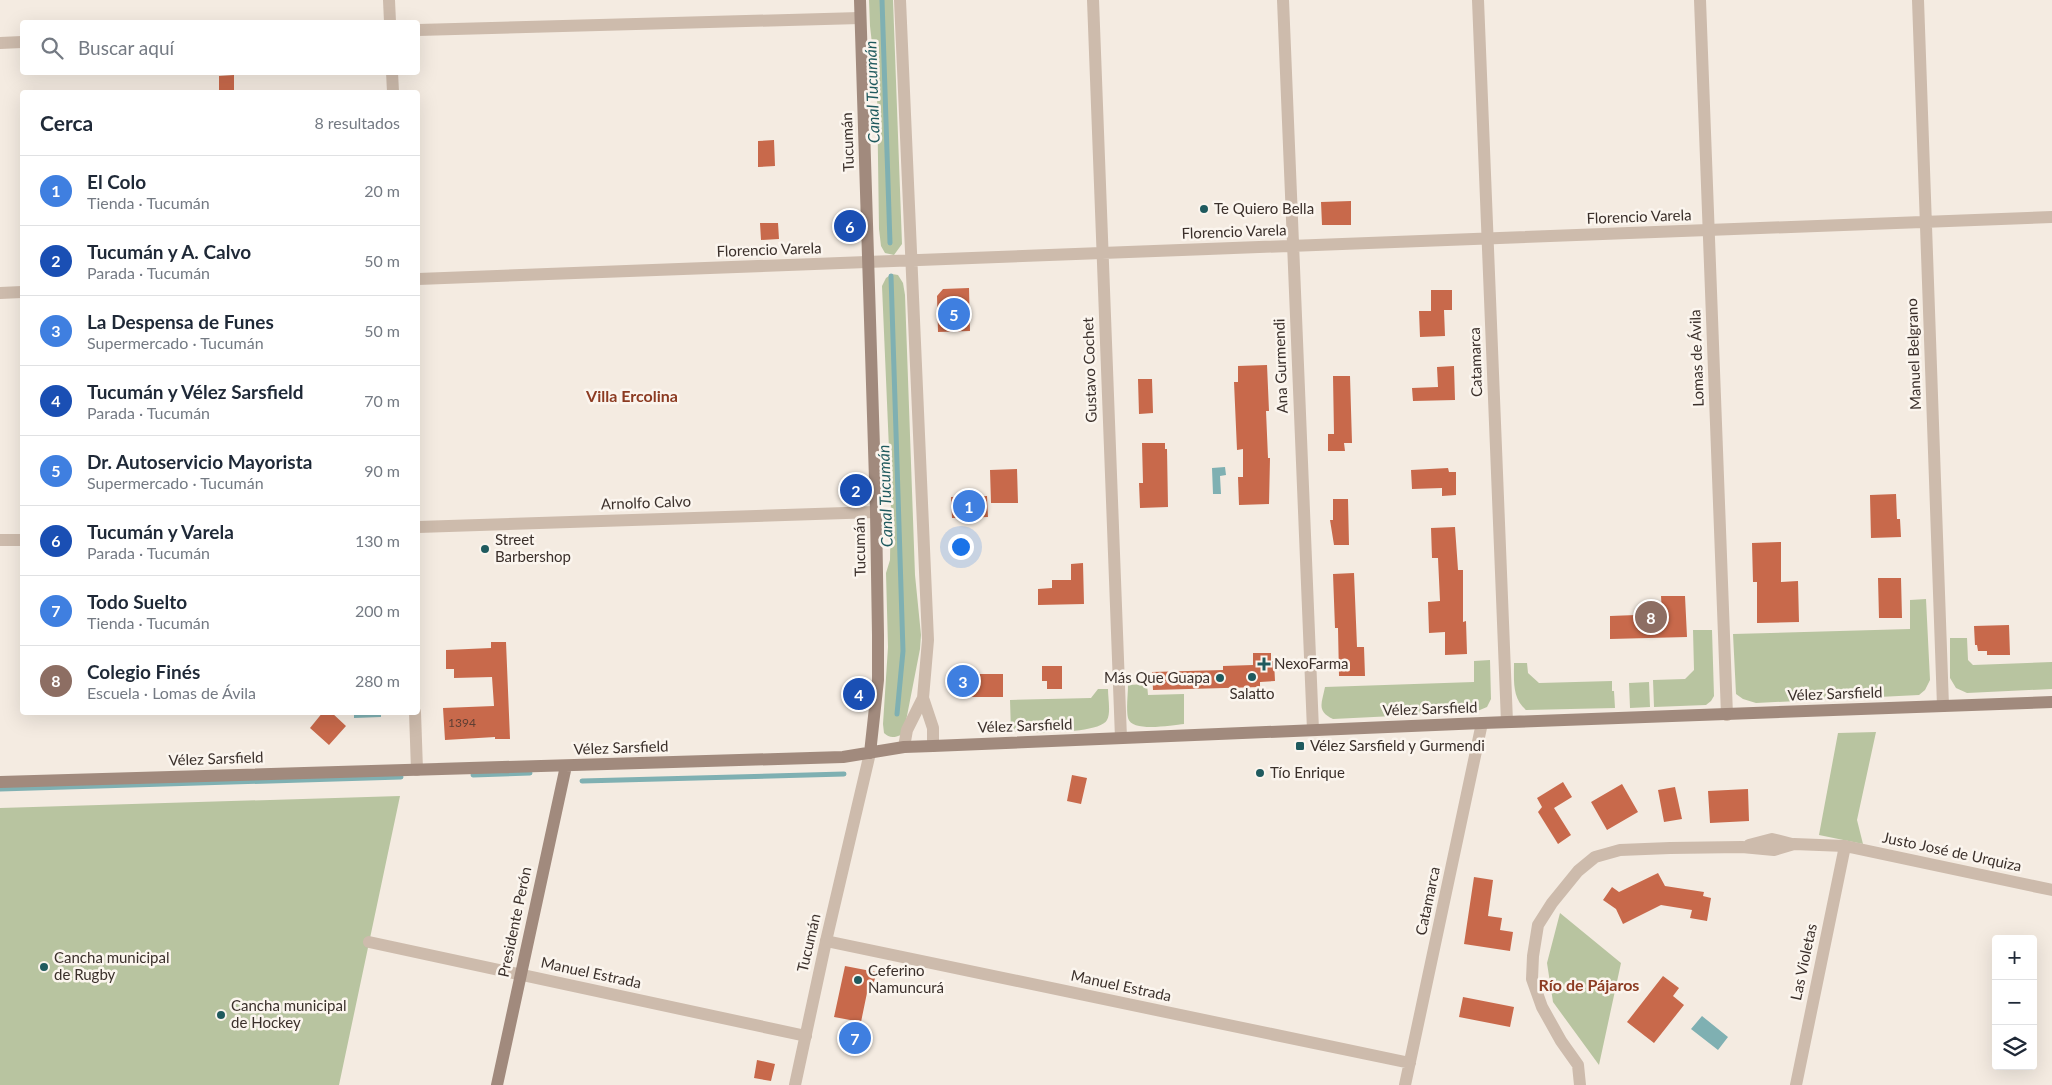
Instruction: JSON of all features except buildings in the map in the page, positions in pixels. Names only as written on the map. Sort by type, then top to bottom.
[{"type":"main road","name":"Tucumán","points":[[860,0],[876,512],[878,680],[870,753]]},
{"type":"main road","name":"Vélez Sarsfield","points":[[0,782],[843,758],[904,748],[933,746],[2052,702]]},
{"type":"main road","name":"Presidente Perón","points":[[497,1085],[566,766]]},
{"type":"street","points":[[389,0],[390,20]]},
{"type":"street","points":[[900,0],[928,640],[923,698],[933,728],[933,746]]},
{"type":"street","name":"Gustavo Cochet","points":[[1094,0],[1102,253],[1122,738]]},
{"type":"street","name":"Ana Gurmendi","points":[[1283,0],[1313,730]]},
{"type":"street","name":"Catamarca","points":[[1478,0],[1506,722]]},
{"type":"street","name":"Lomas de Ávila","points":[[1700,0],[1727,714]]},
{"type":"street","name":"Manuel Belgrano","points":[[1918,0],[1943,706]]},
{"type":"street","points":[[420,30],[860,18]]},
{"type":"street","points":[[0,43],[20,42]]},
{"type":"street","points":[[392,75],[392,90]]},
{"type":"street","name":"Florencio Varela","points":[[420,279],[2052,217]]},
{"type":"street","points":[[0,292],[20,292]]},
{"type":"street","name":"Arnolfo Calvo","points":[[420,527],[876,512]]},
{"type":"street","points":[[0,540],[20,540]]},
{"type":"street","points":[[904,748],[907,730],[923,698]]},
{"type":"street","points":[[415,715],[417,770]]},
{"type":"street","name":"Catamarca","points":[[1405,1085],[1482,723]]},
{"type":"street","name":"Tucumán","points":[[795,1085],[870,753]]},
{"type":"street","name":"Justo José de Urquiza","points":[[1580,1085],[1578,1065],[1561,1042],[1542,1008],[1532,979],[1533,956],[1538,925],[1552,903],[1578,871],[1595,857],[1620,850],[1742,847],[1774,850],[1794,844],[1845,846],[2052,890]]},
{"type":"street","name":"Las Violetas","points":[[1796,1085],[1845,846]]},
{"type":"street","name":"Manuel Estrada","points":[[826,941],[1410,1064]]},
{"type":"street","name":"Manuel Estrada","points":[[369,942],[806,1036]]},
{"type":"green space","points":[[869,0],[893,0],[902,244],[894,255],[885,253],[881,246],[879,229],[877,88]]},
{"type":"green space","points":[[892,274],[898,275],[903,283],[905,295],[915,575],[921,635],[906,721],[901,735],[890,737],[884,733],[883,724],[888,647],[886,573],[890,560],[891,496],[882,286],[886,278]]},
{"type":"green space","points":[[1926,599],[1930,680],[1925,690],[1919,695],[1756,703],[1743,699],[1736,694],[1733,634],[1910,629],[1910,600]]},
{"type":"green space","points":[[1693,630],[1712,630],[1714,696],[1706,705],[1654,707],[1653,680],[1685,679],[1694,670]]},
{"type":"green space","points":[[1950,638],[1967,638],[1968,660],[1973,665],[2052,662],[2052,689],[1967,693],[1956,688],[1950,678]]},
{"type":"green space","points":[[1490,660],[1491,699],[1487,707],[1475,712],[1333,719],[1322,710],[1321,706],[1325,687],[1474,682],[1474,661]]},
{"type":"green space","points":[[1514,663],[1527,663],[1528,673],[1539,683],[1612,681],[1615,708],[1526,710],[1516,695]]},
{"type":"green space","points":[[1649,682],[1650,707],[1630,708],[1629,683]]},
{"type":"green space","points":[[1147,684],[1148,695],[1184,694],[1184,724],[1144,727],[1131,723],[1127,714],[1128,685]]},
{"type":"green space","points":[[1098,689],[1108,689],[1108,717],[1101,725],[1062,732],[1011,732],[1010,700],[1091,698]]},
{"type":"green space","points":[[1876,732],[1857,820],[1863,844],[1819,835],[1838,733]]},
{"type":"green space","points":[[400,796],[339,1085],[0,1085],[0,808]]},
{"type":"green space","points":[[1560,913],[1621,963],[1599,1065],[1553,1002],[1547,963]]},
{"type":"water","points":[[1225,467],[1226,475],[1220,476],[1221,494],[1213,494],[1212,468]]},
{"type":"water","points":[[354,715],[381,715],[381,717],[354,718]]},
{"type":"water","points":[[1702,1016],[1728,1037],[1718,1050],[1691,1029]]},
{"type":"waterway","name":"Canal Tucumán","points":[[882,0],[890,243]]},
{"type":"waterway","name":"Canal Tucumán","points":[[891,276],[903,651],[897,714]]},
{"type":"waterway","points":[[473,775],[530,773]]},
{"type":"waterway","points":[[582,781],[844,774]]},
{"type":"waterway","points":[[0,789],[401,777]]},
{"type":"place","name":"Te Quiero Bella","points":[[1204,209]]},
{"type":"place","name":"Tucumán y Varela","points":[[850,226]]},
{"type":"place","name":"Dr. Autoservicio Mayorista","points":[[954,314]]},
{"type":"place","name":"Tucumán y A. Calvo","points":[[856,490]]},
{"type":"place","name":"El Colo","points":[[969,506]]},
{"type":"place","name":"Street Barbershop","points":[[485,549]]},
{"type":"place","name":"Colegio Finés","points":[[1651,617]]},
{"type":"place","name":"NexoFarma","points":[[1264,664]]},
{"type":"place","name":"Salatto","points":[[1252,677]]},
{"type":"place","name":"Más Que Guapa","points":[[1220,678]]},
{"type":"place","name":"La Despensa de Funes","points":[[963,681]]},
{"type":"place","name":"Tucumán y Vélez Sarsfield","points":[[859,694]]},
{"type":"place","name":"Vélez Sarsfield y Gurmendi","points":[[1300,746]]},
{"type":"place","name":"Tío Enrique","points":[[1260,773]]},
{"type":"place","name":"Cancha municipal de Rugby","points":[[44,967]]},
{"type":"place","name":"Ceferino Namuncurá","points":[[858,980]]},
{"type":"place","name":"Cancha municipal de Hockey","points":[[221,1015]]},
{"type":"place","name":"Todo Suelto","points":[[855,1038]]},
{"type":"district","name":"Villa Ercolina","points":[[632,396]]},
{"type":"district","name":"Río de Pájaros","points":[[1589,985]]}]
